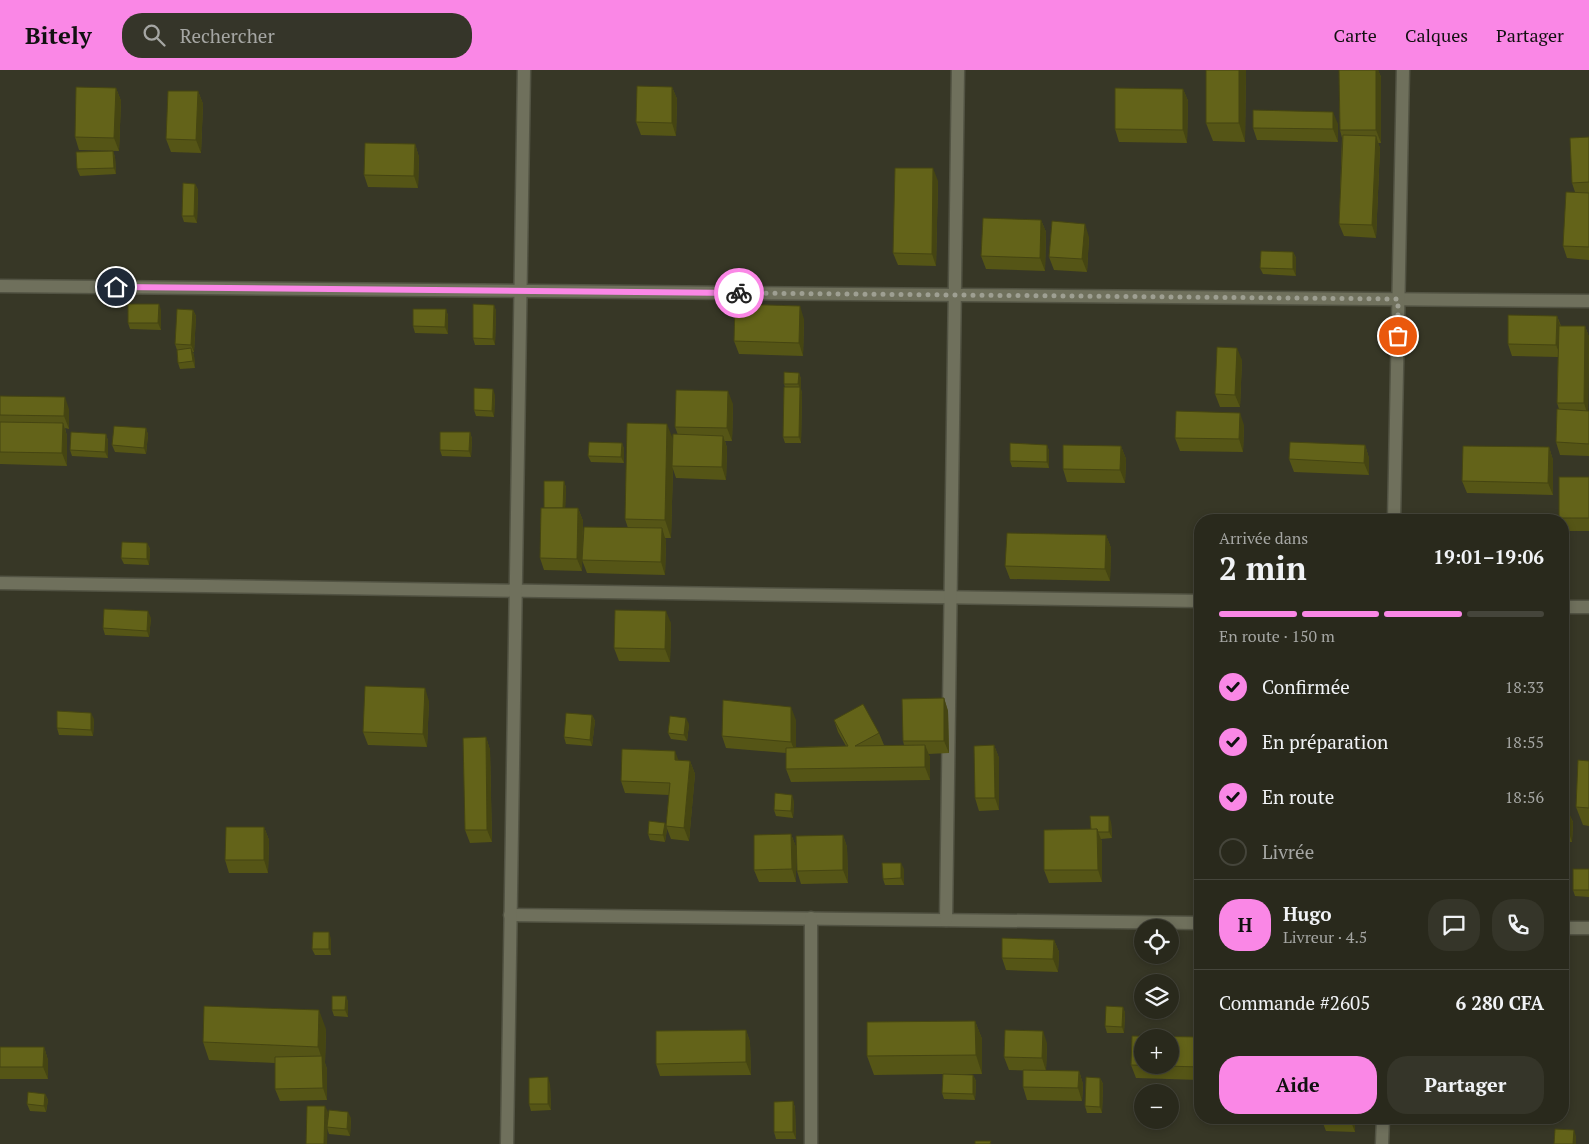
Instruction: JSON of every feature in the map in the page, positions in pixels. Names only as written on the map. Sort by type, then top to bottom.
[{"type":"street","points":[[507,1144],[524,70]]},
{"type":"street","points":[[946,920],[958,70]]},
{"type":"street","points":[[1394,514],[1403,70]]},
{"type":"street","points":[[0,286],[1589,301]]},
{"type":"street","points":[[0,583],[1194,601]]},
{"type":"street","points":[[1569,607],[1589,607]]},
{"type":"street","points":[[510,915],[1194,923]]},
{"type":"street","points":[[811,918],[811,1144]]},
{"type":"street","points":[[1569,928],[1589,928]]},
{"type":"street","points":[[1382,1144],[1383,1124]]},
{"type":"building","points":[[1206,70],[1239,70],[1239,123],[1206,123]]},
{"type":"building","points":[[1339,70],[1376,70],[1376,130],[1340,130]]},
{"type":"building","points":[[637,86],[672,87],[672,123],[636,122]]},
{"type":"building","points":[[76,87],[116,88],[114,138],[75,137]]},
{"type":"building","points":[[1115,88],[1183,89],[1183,130],[1115,129]]},
{"type":"building","points":[[168,91],[198,91],[196,140],[166,139]]},
{"type":"building","points":[[1253,110],[1333,112],[1333,129],[1253,128]]},
{"type":"building","points":[[1343,135],[1376,136],[1372,225],[1339,224]]},
{"type":"building","points":[[1589,137],[1589,182],[1572,183],[1570,138]]},
{"type":"building","points":[[365,143],[415,144],[414,176],[364,175]]},
{"type":"building","points":[[113,151],[114,168],[77,169],[76,152]]},
{"type":"building","points":[[895,168],[933,168],[932,254],[893,253]]},
{"type":"building","points":[[183,183],[195,184],[194,216],[182,216]]},
{"type":"building","points":[[1566,192],[1589,193],[1589,247],[1563,246]]},
{"type":"building","points":[[983,218],[1041,220],[1040,258],[981,256]]},
{"type":"building","points":[[1052,221],[1085,224],[1082,259],[1049,257]]},
{"type":"building","points":[[1261,251],[1293,252],[1293,269],[1260,268]]},
{"type":"building","points":[[128,304],[159,304],[158,323],[128,323]]},
{"type":"building","points":[[473,304],[494,305],[493,339],[473,338]]},
{"type":"building","points":[[735,304],[800,306],[799,343],[734,341]]},
{"type":"building","points":[[177,309],[193,310],[191,345],[175,344]]},
{"type":"building","points":[[413,309],[446,309],[445,327],[413,326]]},
{"type":"building","points":[[1508,315],[1557,316],[1556,345],[1508,344]]},
{"type":"building","points":[[1559,326],[1585,326],[1584,403],[1557,403]]},
{"type":"building","points":[[1217,347],[1237,348],[1235,395],[1215,394]]},
{"type":"building","points":[[191,348],[193,361],[178,363],[177,350]]},
{"type":"building","points":[[784,372],[799,373],[798,384],[784,384]]},
{"type":"building","points":[[784,387],[800,387],[799,437],[783,437]]},
{"type":"building","points":[[474,388],[493,389],[492,411],[474,410]]},
{"type":"building","points":[[676,390],[728,391],[727,428],[675,427]]},
{"type":"building","points":[[0,396],[65,397],[64,416],[0,415]]},
{"type":"building","points":[[1557,409],[1589,411],[1589,444],[1556,442]]},
{"type":"building","points":[[1176,411],[1240,413],[1239,439],[1175,438]]},
{"type":"building","points":[[0,422],[63,423],[62,453],[0,452]]},
{"type":"building","points":[[627,423],[667,424],[665,520],[625,519]]},
{"type":"building","points":[[114,426],[146,428],[144,448],[112,445]]},
{"type":"building","points":[[71,432],[106,434],[105,452],[70,450]]},
{"type":"building","points":[[440,432],[470,432],[469,451],[440,450]]},
{"type":"building","points":[[673,434],[723,436],[722,467],[672,466]]},
{"type":"building","points":[[589,442],[622,443],[621,457],[588,456]]},
{"type":"building","points":[[1290,442],[1365,445],[1364,463],[1289,459]]},
{"type":"building","points":[[1010,443],[1047,445],[1047,462],[1010,461]]},
{"type":"building","points":[[1063,445],[1121,446],[1120,470],[1063,469]]},
{"type":"building","points":[[1463,446],[1549,447],[1548,483],[1462,481]]},
{"type":"building","points":[[1559,477],[1589,477],[1589,518],[1569,518],[1569,514],[1559,514]]},
{"type":"building","points":[[544,481],[564,481],[563,508],[544,508]]},
{"type":"building","points":[[541,508],[578,508],[577,559],[540,558]]},
{"type":"building","points":[[584,527],[662,528],[661,562],[582,560]]},
{"type":"building","points":[[1007,533],[1106,535],[1105,569],[1005,566]]},
{"type":"building","points":[[122,542],[147,543],[147,559],[121,558]]},
{"type":"building","points":[[104,609],[148,611],[147,631],[103,628]]},
{"type":"building","points":[[615,610],[666,611],[665,649],[614,648]]},
{"type":"building","points":[[365,686],[425,688],[423,734],[363,732]]},
{"type":"building","points":[[944,698],[944,741],[903,741],[902,699]]},
{"type":"building","points":[[723,700],[791,707],[791,742],[722,736]]},
{"type":"building","points":[[863,704],[879,733],[855,746],[925,745],[925,767],[786,769],[786,748],[848,746],[834,720]]},
{"type":"building","points":[[57,711],[91,713],[91,730],[57,728]]},
{"type":"building","points":[[566,713],[592,715],[590,740],[564,737]]},
{"type":"building","points":[[670,716],[686,718],[684,735],[668,733]]},
{"type":"building","points":[[486,737],[487,830],[465,830],[463,738]]},
{"type":"building","points":[[994,745],[995,798],[975,798],[974,746]]},
{"type":"building","points":[[622,749],[675,751],[675,760],[690,761],[684,828],[666,826],[670,783],[621,781]]},
{"type":"building","points":[[1578,760],[1589,761],[1589,808],[1576,807]]},
{"type":"building","points":[[775,793],[792,795],[791,811],[774,810]]},
{"type":"building","points":[[1090,816],[1109,816],[1109,832],[1098,832],[1097,829],[1091,830]]},
{"type":"building","points":[[1569,816],[1570,816],[1569,836]]},
{"type":"building","points":[[649,821],[665,823],[663,835],[648,834]]},
{"type":"building","points":[[226,827],[264,827],[264,860],[225,860]]},
{"type":"building","points":[[1097,829],[1098,870],[1044,870],[1044,830]]},
{"type":"building","points":[[791,834],[792,869],[754,870],[754,835]]},
{"type":"building","points":[[843,835],[843,870],[797,871],[796,836]]},
{"type":"building","points":[[882,863],[901,863],[901,878],[883,879]]},
{"type":"building","points":[[1573,869],[1589,869],[1589,890],[1573,890]]},
{"type":"building","points":[[313,932],[329,932],[329,949],[312,949]]},
{"type":"building","points":[[1002,938],[1054,940],[1053,959],[1002,958]]},
{"type":"building","points":[[332,996],[346,996],[345,1010],[332,1010]]},
{"type":"building","points":[[204,1006],[319,1010],[318,1047],[203,1042]]},
{"type":"building","points":[[1106,1006],[1123,1007],[1122,1027],[1105,1026]]},
{"type":"building","points":[[975,1021],[976,1055],[867,1056],[867,1022]]},
{"type":"building","points":[[746,1030],[746,1062],[656,1064],[656,1031]]},
{"type":"building","points":[[1005,1030],[1043,1031],[1042,1058],[1004,1057]]},
{"type":"building","points":[[1132,1036],[1134,1036],[1134,1065],[1131,1065]]},
{"type":"building","points":[[1179,1037],[1194,1037],[1194,1067],[1179,1066]]},
{"type":"building","points":[[0,1047],[44,1047],[43,1067],[0,1067]]},
{"type":"building","points":[[322,1056],[323,1088],[275,1089],[275,1057]]},
{"type":"building","points":[[1023,1070],[1079,1071],[1078,1088],[1023,1087]]},
{"type":"building","points":[[943,1074],[973,1075],[973,1094],[942,1093]]},
{"type":"building","points":[[548,1077],[548,1104],[529,1104],[529,1078]]},
{"type":"building","points":[[1086,1077],[1100,1078],[1100,1107],[1085,1106]]},
{"type":"building","points":[[28,1092],[45,1094],[44,1106],[27,1104]]},
{"type":"building","points":[[793,1101],[793,1132],[774,1132],[774,1102]]},
{"type":"building","points":[[307,1106],[325,1106],[324,1144],[306,1144]]},
{"type":"building","points":[[329,1110],[348,1112],[347,1129],[327,1127]]},
{"type":"building","points":[[1555,1129],[1574,1130],[1573,1144],[1554,1144]]},
{"type":"building","points":[[975,1141],[991,1141],[990,1144],[975,1144]]},
{"type":"way so far","points":[[739,293],[1398,299],[1398,336]]},
{"type":"route","points":[[116,287],[739,293]]}]
